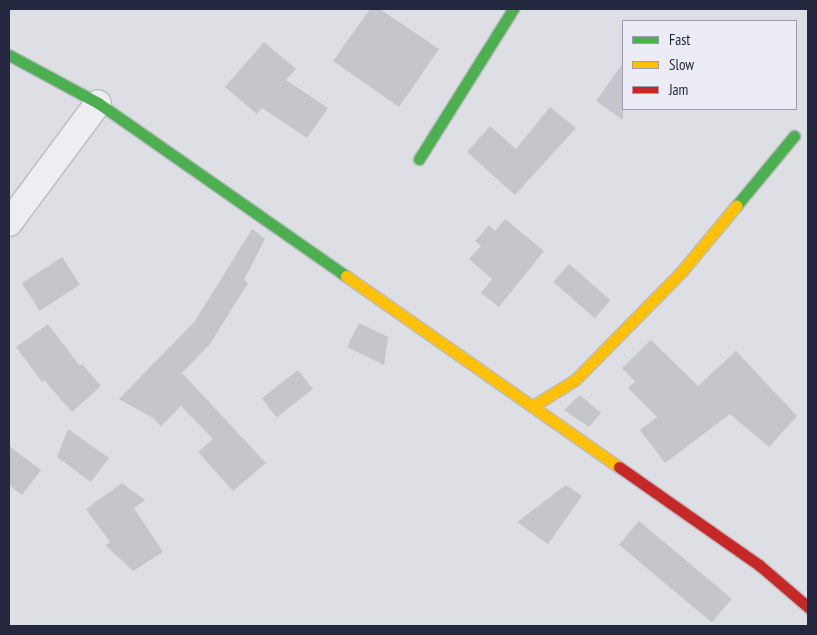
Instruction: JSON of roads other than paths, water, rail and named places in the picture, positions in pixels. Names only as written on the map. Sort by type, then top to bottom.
[{"type":"street","points":[[419,159],[513,9]]},
{"type":"street","points":[[9,54],[98,103],[533,406],[674,509],[758,566],[808,607]]},
{"type":"street","points":[[9,222],[98,103]]},
{"type":"street","points":[[533,406],[576,380],[676,278],[794,136]]}]
